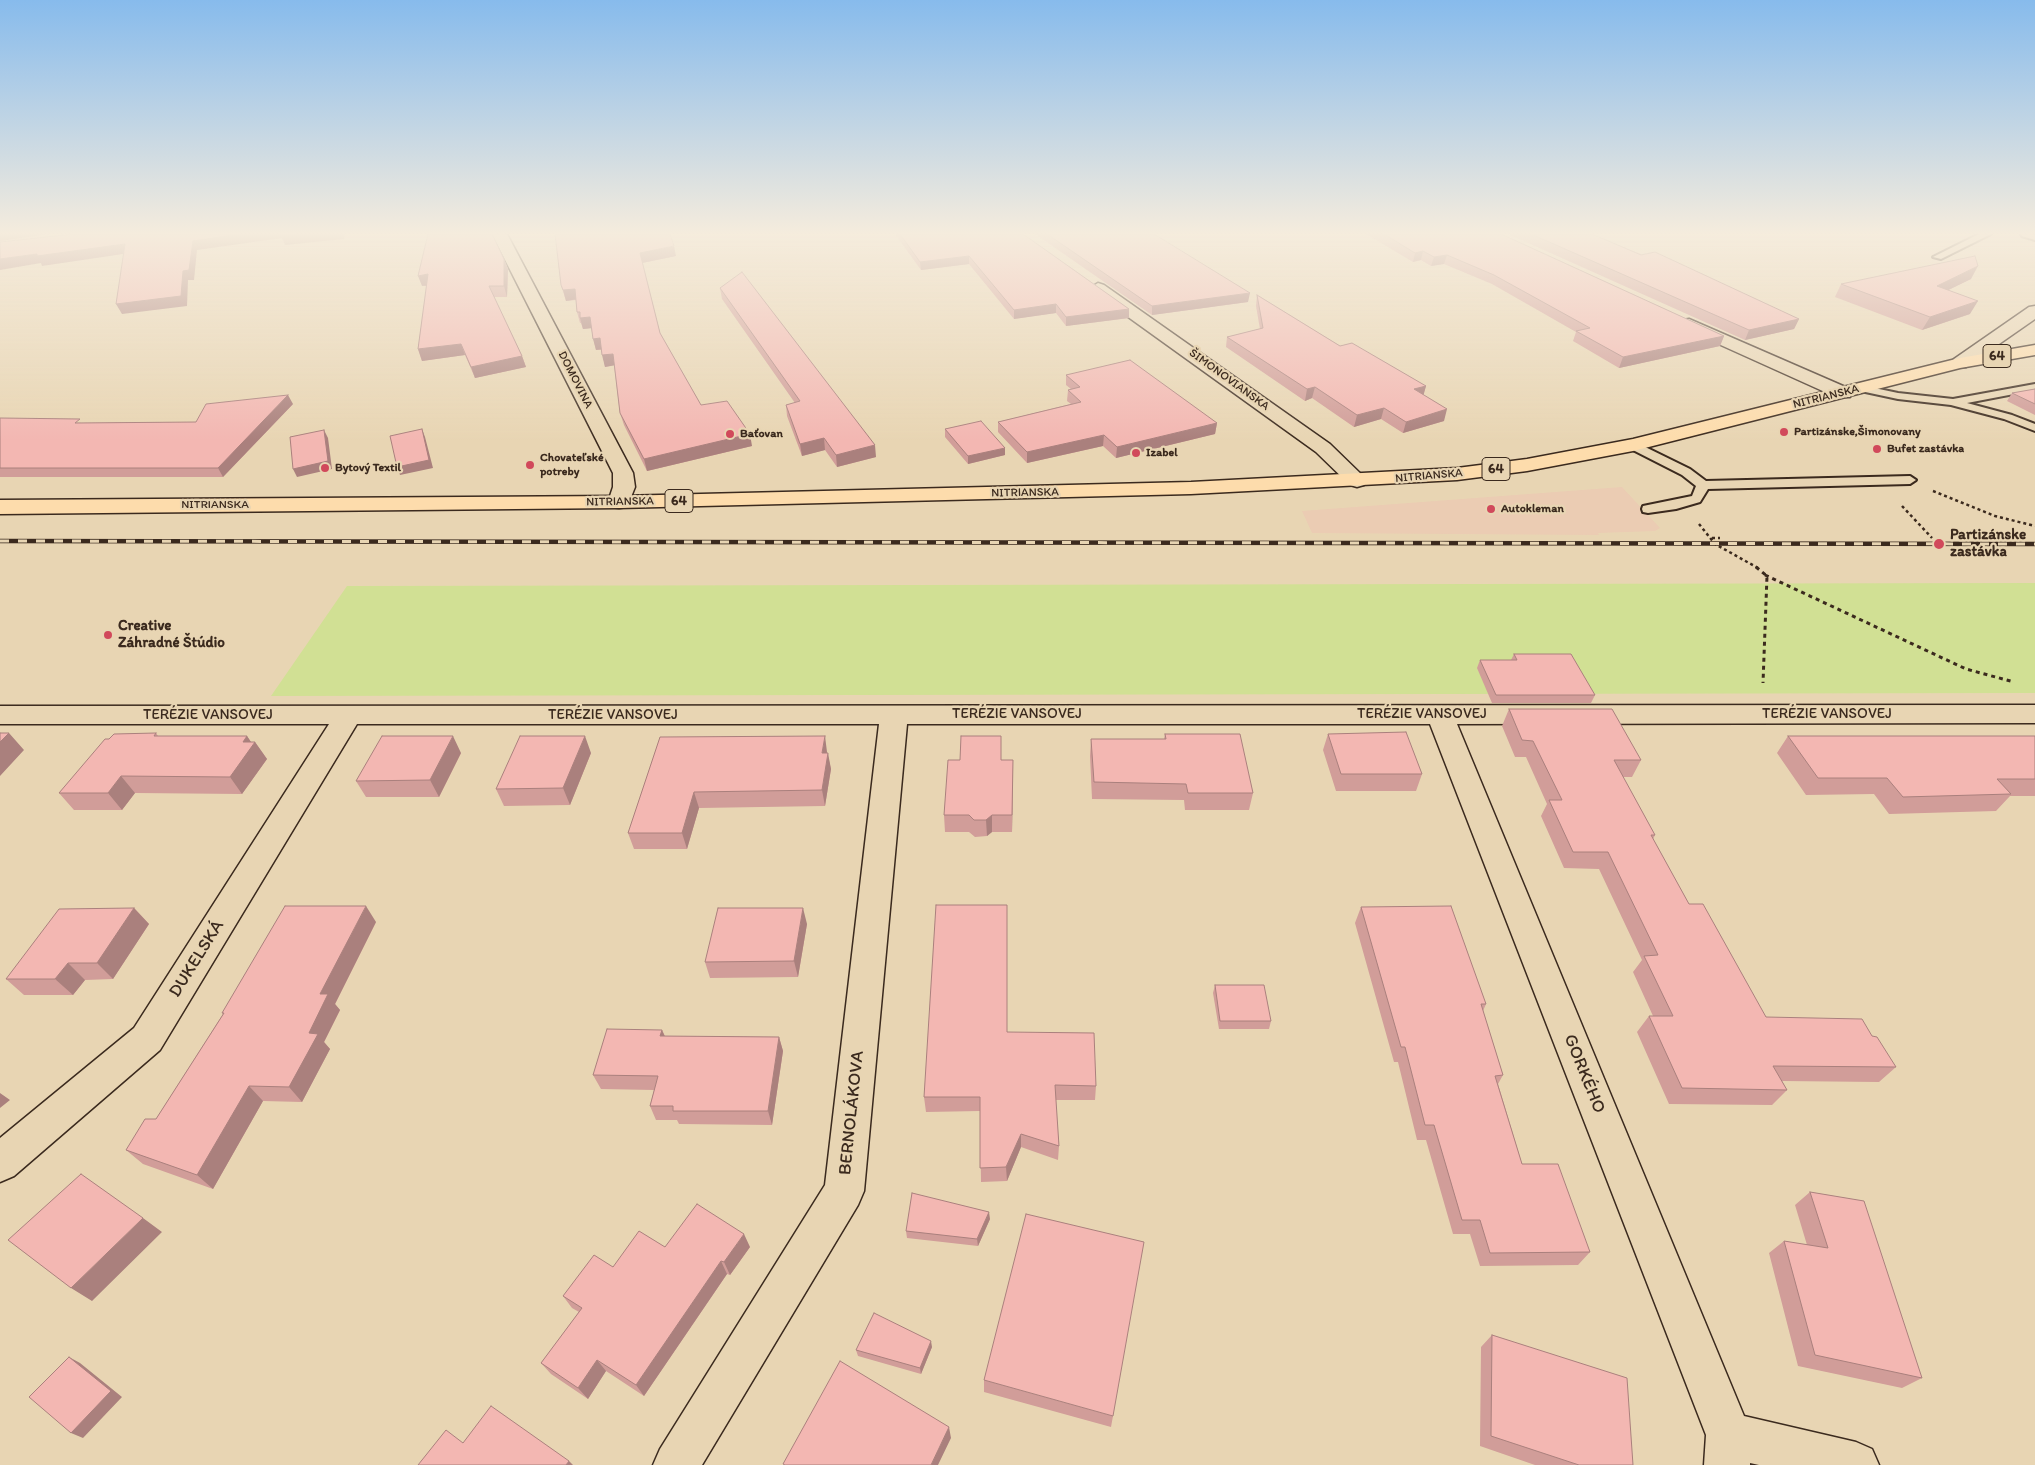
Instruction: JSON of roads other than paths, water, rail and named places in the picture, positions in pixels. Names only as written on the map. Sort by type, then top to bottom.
[{"type":"main road","name":"NITRIANSKA","points":[[0,507],[619,502],[1191,488],[1357,481],[1457,474],[1527,465],[1633,445],[1960,363],[2035,350]]},
{"type":"street","name":"DOMOVINA","points":[[535,302],[623,473],[624,487],[619,502]]},
{"type":"street","name":"ŠIMONOVIANSKA","points":[[1118,302],[1323,448],[1357,481]]},
{"type":"street","points":[[1960,363],[2035,311]]},
{"type":"street","points":[[1671,316],[1852,390]]},
{"type":"street","name":"GORKÉHO","points":[[1440,714],[1728,1450],[1856,1465]]},
{"type":"street","name":"TERÉZIE VANSOVEJ","points":[[0,715],[2035,714]]},
{"type":"street","name":"DUKELSKÁ","points":[[0,1163],[147,1039],[349,715]]},
{"type":"street","name":"BERNOLÁKOVA","points":[[676,1465],[844,1191],[894,715]]},
{"type":"lane","points":[[1952,402],[2035,387]]},
{"type":"lane","points":[[1852,390],[1952,402],[2008,417],[2035,428]]},
{"type":"lane","points":[[1633,445],[1660,461],[1686,472],[1703,485],[1910,480]]},
{"type":"lane","points":[[1648,509],[1676,505],[1696,499],[1703,485]]},
{"type":"railway","points":[[0,541],[2035,544]]},
{"type":"place","name":"Partizánske,Šimonovany","points":[[1784,432]]},
{"type":"place","name":"Baťovan","points":[[730,434]]},
{"type":"place","name":"Bufet zastávka","points":[[1877,449]]},
{"type":"place","name":"Izabel","points":[[1136,453]]},
{"type":"place","name":"Chovateľské potreby","points":[[530,465]]},
{"type":"place","name":"Bytový Textil","points":[[325,468]]},
{"type":"place","name":"Autokleman","points":[[1491,509]]},
{"type":"place","name":"Partizánske zastávka","points":[[1939,544]]},
{"type":"place","name":"Creative Záhradné Štúdio","points":[[108,635]]}]
